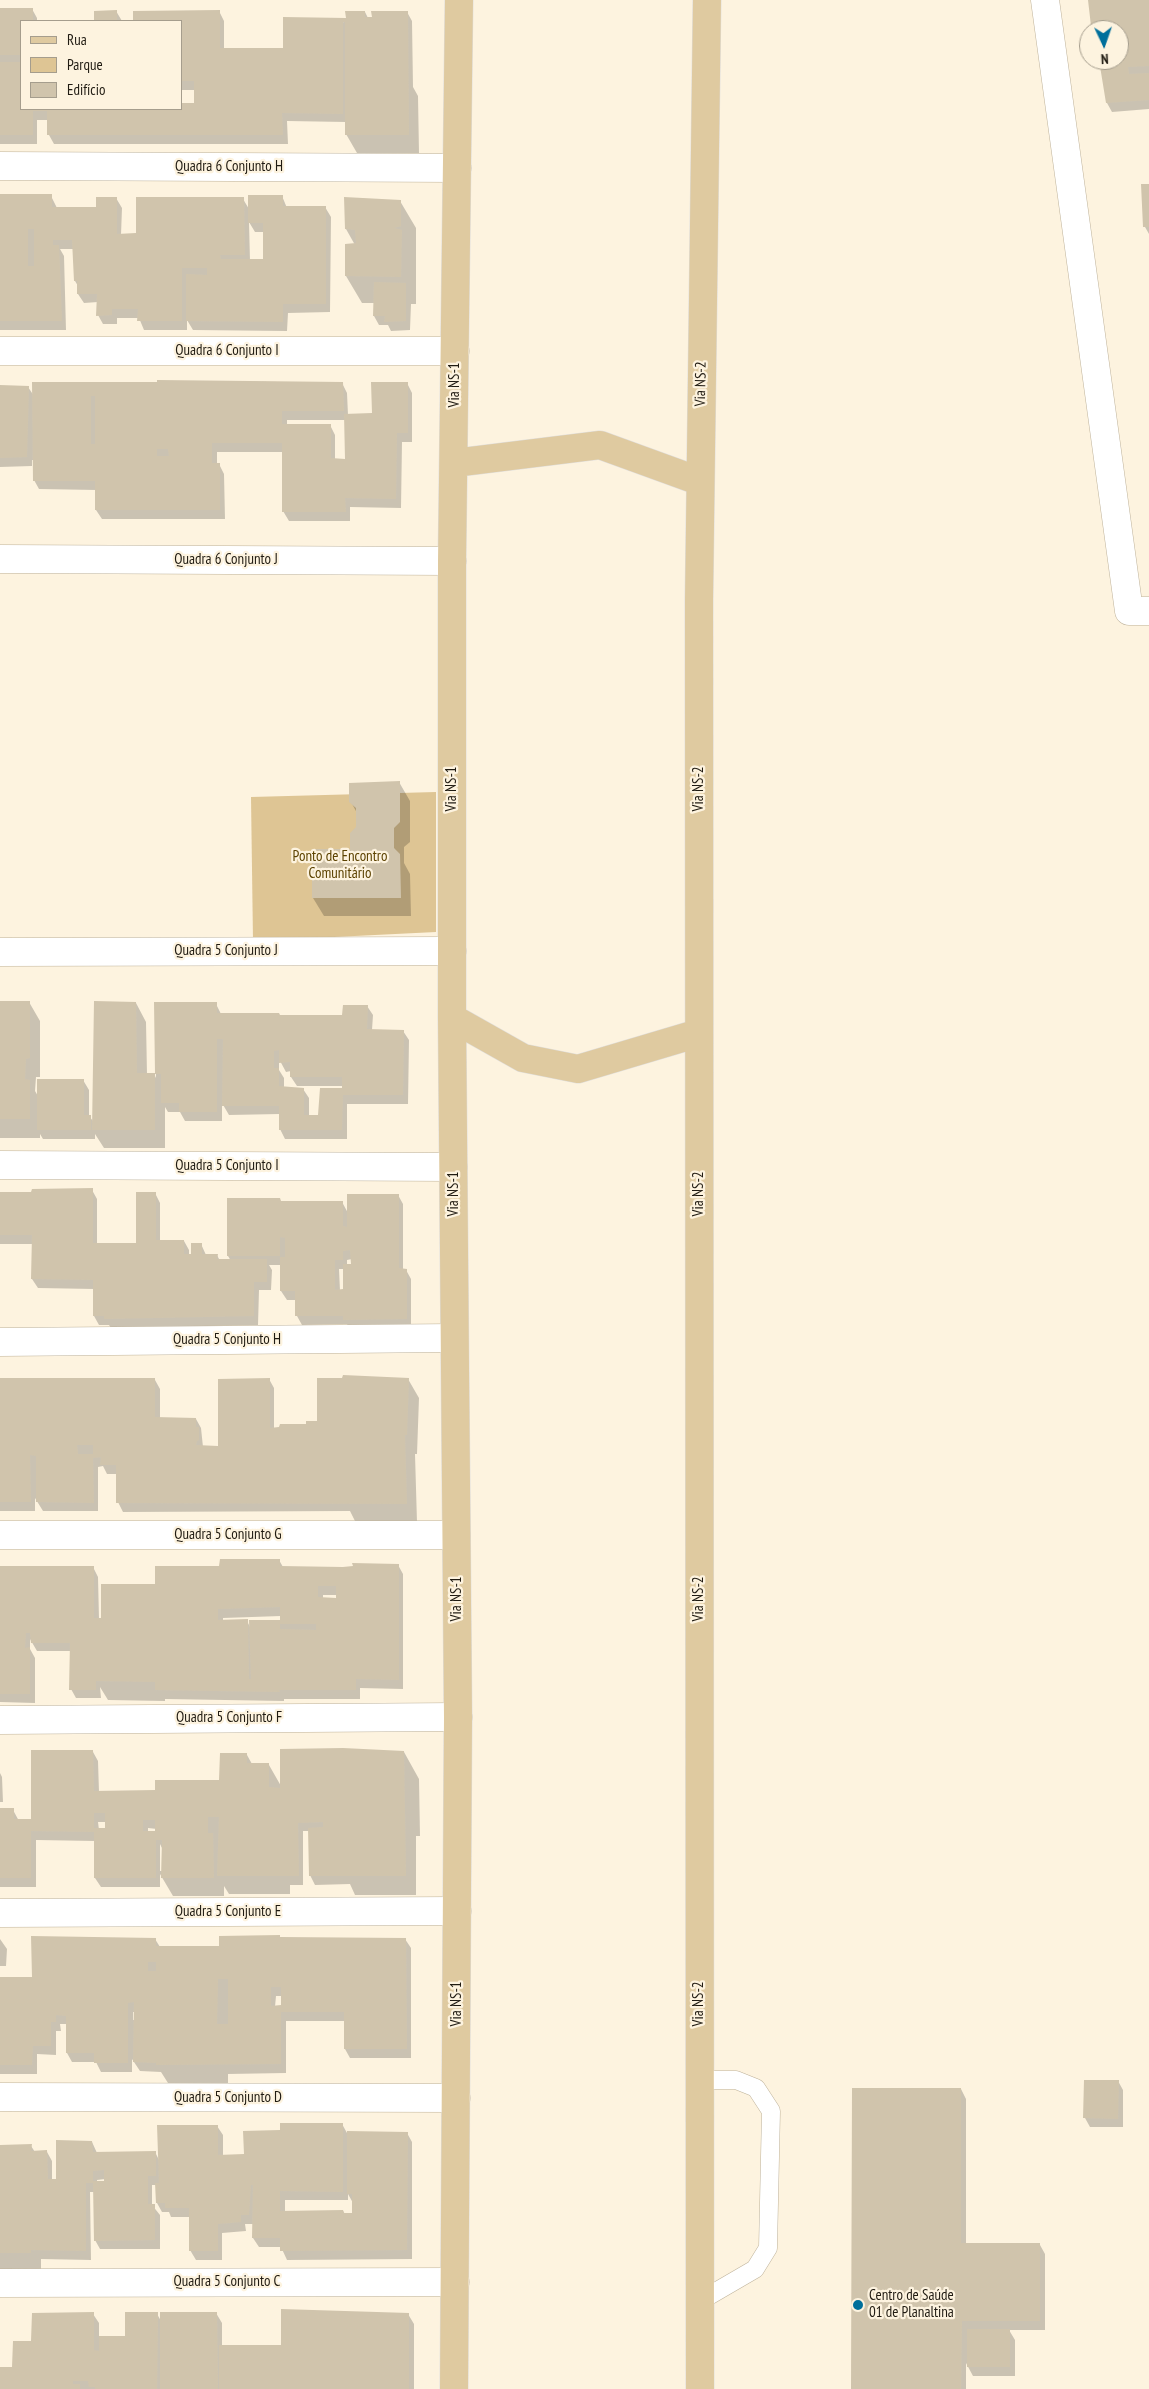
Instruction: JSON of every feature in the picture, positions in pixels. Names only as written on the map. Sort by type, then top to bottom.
[{"type":"main road","name":"Via NS-1","points":[[454,2389],[458,1717],[452,1018],[452,561],[459,0]]},
{"type":"main road","name":"Via NS-2","points":[[700,2389],[699,481],[707,0]]},
{"type":"main road","points":[[454,463],[600,444],[699,481]]},
{"type":"main road","points":[[452,1018],[523,1058],[578,1069],[699,1033]]},
{"type":"street","points":[[1045,0],[1130,611],[1149,611]]},
{"type":"street","name":"Quadra 6 Conjunto H","points":[[0,166],[457,168]]},
{"type":"street","name":"Quadra 6 Conjunto I","points":[[0,351],[455,351]]},
{"type":"street","name":"Quadra 6 Conjunto J","points":[[0,559],[452,561]]},
{"type":"street","name":"Quadra 5 Conjunto J","points":[[0,952],[452,951]]},
{"type":"street","name":"Quadra 5 Conjunto I","points":[[0,1166],[454,1168]]},
{"type":"street","name":"Quadra 5 Conjunto H","points":[[0,1342],[454,1338]]},
{"type":"street","name":"Quadra 5 Conjunto G","points":[[0,1535],[456,1535]]},
{"type":"street","name":"Quadra 5 Conjunto F","points":[[0,1720],[458,1717]]},
{"type":"street","name":"Quadra 5 Conjunto E","points":[[0,1912],[457,1911]]},
{"type":"street","name":"Quadra 5 Conjunto D","points":[[0,2097],[456,2098]]},
{"type":"street","name":"Quadra 5 Conjunto C","points":[[0,2283],[455,2282]]},
{"type":"lane","points":[[699,2080],[736,2080],[756,2088],[770,2111],[768,2248],[755,2269],[700,2301]]},
{"type":"green space","name":"Ponto de Encontro Comunitário","points":[[436,792],[436,932],[253,941],[251,797]]},
{"type":"building","points":[[1088,0],[1149,0],[1149,66],[1129,67],[1129,20],[1090,20]]},
{"type":"building","points":[[0,8],[33,8],[33,20],[20,20],[20,55],[0,55]]},
{"type":"building","points":[[117,10],[117,20],[94,20],[94,11]]},
{"type":"building","points":[[220,10],[220,48],[283,48],[283,17],[346,18],[345,11],[365,11],[365,17],[372,17],[371,11],[408,11],[409,135],[345,135],[345,22],[343,22],[343,114],[282,113],[283,135],[47,135],[47,111],[33,111],[33,135],[0,135],[0,62],[20,62],[20,110],[182,110],[182,103],[194,103],[194,81],[182,81],[182,20],[133,20],[133,11]]},
{"type":"building","points":[[1101,70],[1128,70],[1129,74],[1149,73],[1149,100],[1106,103]]},
{"type":"building","points":[[1141,184],[1149,184],[1149,227],[1143,227]]},
{"type":"building","points":[[0,194],[52,194],[52,207],[96,207],[96,197],[117,197],[117,234],[136,233],[136,197],[244,197],[245,255],[220,255],[221,259],[263,259],[263,223],[248,223],[248,195],[283,195],[283,206],[326,206],[326,304],[283,304],[283,322],[186,321],[186,274],[207,275],[207,268],[182,268],[182,321],[137,321],[138,309],[112,309],[112,315],[96,316],[97,294],[77,294],[77,281],[74,281],[72,240],[53,240],[53,245],[59,245],[62,321],[0,321]],"holes":[[[28,229],[34,229],[34,266],[28,266]]]},
{"type":"building","points":[[344,197],[401,200],[401,226],[394,228],[402,230],[401,277],[345,276],[345,244],[356,243],[355,230],[345,229]]},
{"type":"building","points":[[374,282],[406,283],[406,321],[384,322],[385,316],[373,316]]},
{"type":"building","points":[[157,380],[343,382],[344,411],[282,411],[282,424],[331,424],[331,458],[345,459],[344,414],[372,413],[371,382],[408,382],[408,433],[397,433],[396,499],[345,498],[346,512],[282,512],[282,443],[212,443],[212,463],[220,463],[220,510],[95,510],[95,481],[33,481],[32,382],[157,382]],"holes":[[[91,396],[95,396],[95,444],[91,444]],[[157,449],[168,449],[169,456],[157,456]]]},
{"type":"building","points":[[0,385],[29,386],[27,457],[0,458]]},
{"type":"building","points":[[400,781],[400,822],[394,828],[394,848],[400,854],[401,898],[312,898],[312,849],[350,849],[350,833],[356,827],[356,808],[349,802],[349,783]]},
{"type":"building","points":[[0,1001],[30,1001],[30,1058],[26,1059],[25,1079],[30,1080],[30,1119],[0,1119]]},
{"type":"building","points":[[94,1001],[136,1002],[137,1073],[155,1073],[154,1002],[217,1002],[217,1013],[279,1013],[280,1015],[342,1015],[343,1005],[368,1005],[367,1029],[404,1030],[403,1095],[343,1095],[342,1130],[279,1130],[279,1106],[222,1106],[223,1039],[217,1039],[217,1112],[179,1112],[179,1103],[161,1103],[161,1074],[155,1074],[155,1130],[92,1130]],"holes":[[[279,1050],[279,1063],[290,1062],[290,1077],[342,1077],[342,1088],[320,1088],[318,1115],[304,1115],[304,1088],[279,1086],[279,1068],[274,1068],[274,1051]]]},
{"type":"building","points":[[37,1079],[84,1079],[84,1115],[91,1115],[91,1130],[37,1130]]},
{"type":"building","points":[[93,1188],[93,1243],[136,1243],[136,1192],[156,1192],[156,1240],[184,1240],[184,1254],[191,1254],[191,1243],[202,1243],[202,1254],[218,1254],[217,1259],[267,1259],[267,1282],[254,1282],[254,1316],[104,1319],[104,1316],[93,1316],[93,1280],[31,1279],[32,1235],[0,1235],[0,1192],[31,1192],[32,1189]]},
{"type":"building","points":[[347,1194],[399,1194],[399,1268],[407,1269],[407,1319],[343,1320],[343,1316],[295,1316],[295,1291],[280,1291],[280,1257],[285,1257],[285,1238],[280,1237],[280,1256],[227,1256],[227,1198],[280,1198],[281,1201],[343,1201],[343,1226],[347,1227]],"holes":[[[350,1250],[351,1264],[343,1264],[343,1289],[335,1290],[335,1260],[343,1260],[343,1251]]]},
{"type":"building","points":[[343,1375],[409,1378],[407,1435],[405,1435],[407,1504],[116,1503],[116,1465],[100,1465],[101,1457],[93,1458],[94,1503],[36,1502],[36,1456],[30,1455],[31,1502],[0,1502],[0,1378],[155,1378],[155,1417],[196,1418],[196,1427],[199,1427],[199,1440],[196,1445],[218,1446],[218,1379],[270,1378],[270,1428],[279,1427],[280,1424],[306,1424],[306,1421],[317,1421],[317,1378],[342,1378]],"holes":[[[77,1445],[93,1445],[93,1454],[78,1454]]]},
{"type":"building","points":[[220,1559],[280,1559],[280,1566],[343,1567],[353,1566],[352,1563],[399,1564],[399,1680],[356,1679],[356,1690],[279,1690],[280,1692],[155,1690],[155,1682],[96,1681],[96,1690],[69,1690],[70,1643],[31,1643],[30,1633],[26,1633],[25,1648],[30,1647],[30,1694],[0,1694],[0,1566],[94,1566],[94,1618],[101,1618],[101,1584],[155,1584],[155,1566],[219,1566]],"holes":[[[318,1586],[336,1586],[336,1598],[318,1597]],[[280,1607],[280,1620],[249,1620],[251,1679],[249,1679],[248,1619],[218,1620],[218,1609]],[[280,1624],[316,1624],[316,1630],[280,1629]]]},
{"type":"building","points":[[343,1748],[404,1751],[406,1876],[309,1876],[308,1828],[323,1827],[323,1822],[298,1823],[299,1876],[217,1876],[219,1817],[208,1817],[208,1833],[213,1833],[214,1878],[161,1878],[162,1840],[156,1840],[156,1878],[94,1878],[94,1832],[31,1831],[31,1878],[0,1878],[0,1808],[14,1808],[14,1819],[31,1819],[31,1750],[93,1750],[94,1791],[155,1790],[155,1780],[219,1780],[220,1753],[247,1753],[247,1763],[269,1763],[269,1787],[280,1788],[280,1749]],"holes":[[[94,1813],[105,1813],[105,1828],[94,1828]],[[143,1820],[155,1820],[155,1831],[143,1831]]]},
{"type":"building","points":[[280,1935],[280,1937],[406,1938],[407,2049],[344,2049],[344,2012],[281,2012],[281,2064],[156,2065],[156,2063],[133,2062],[134,2002],[128,2003],[128,2063],[94,2063],[94,2053],[66,2053],[66,2016],[56,2015],[56,2022],[51,2022],[51,2046],[33,2046],[32,2065],[0,2065],[0,1977],[32,1977],[31,1936],[156,1938],[156,1946],[219,1946],[219,1936]],"holes":[[[148,1962],[156,1962],[156,1971],[148,1971]],[[218,1979],[228,1979],[228,2024],[217,2024]],[[271,1987],[281,1987],[281,2005],[271,2006]]]},
{"type":"building","points":[[1084,2080],[1119,2080],[1118,2119],[1083,2118]]},
{"type":"building","points":[[852,2088],[961,2088],[961,2243],[1040,2243],[1040,2321],[962,2321],[961,2389],[851,2389]]},
{"type":"building","points":[[280,2123],[343,2123],[343,2192],[280,2191],[280,2211],[343,2210],[344,2213],[352,2213],[352,2194],[347,2194],[347,2131],[408,2132],[407,2250],[280,2251],[280,2238],[252,2238],[253,2185],[251,2185],[249,2215],[241,2215],[241,2222],[218,2224],[218,2251],[189,2251],[189,2208],[165,2208],[165,2203],[156,2203],[155,2183],[159,2183],[157,2125],[218,2125],[218,2155],[244,2154],[243,2131],[280,2130]]},
{"type":"building","points":[[56,2140],[92,2141],[93,2152],[156,2151],[156,2176],[148,2176],[148,2204],[155,2204],[155,2240],[94,2241],[93,2183],[86,2183],[86,2251],[31,2250],[31,2253],[0,2253],[0,2145],[32,2144],[31,2151],[47,2150],[48,2179],[56,2179]],"holes":[[[104,2170],[104,2181],[93,2181],[93,2171]]]},
{"type":"building","points":[[281,2309],[409,2313],[409,2389],[219,2389],[219,2345],[281,2345]]},
{"type":"building","points":[[94,2312],[94,2350],[99,2351],[99,2336],[125,2336],[125,2312],[158,2312],[157,2389],[95,2389],[95,2387],[89,2387],[88,2381],[73,2381],[73,2384],[80,2384],[80,2389],[0,2389],[0,2367],[12,2367],[13,2341],[31,2341],[32,2313]]},
{"type":"building","points":[[160,2312],[217,2312],[218,2389],[160,2389]]},
{"type":"building","points":[[967,2329],[1010,2329],[1010,2367],[967,2367]]},
{"type":"place","name":"Centro de Saúde 01 de Planaltina","points":[[858,2305]]}]
